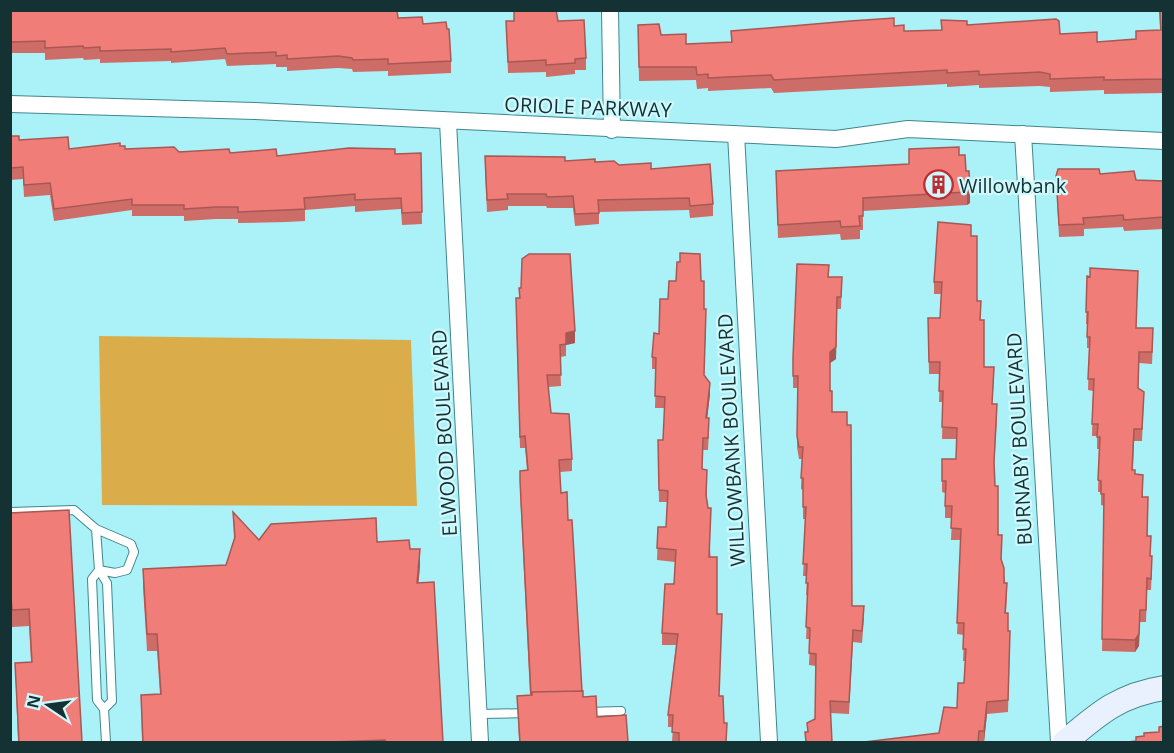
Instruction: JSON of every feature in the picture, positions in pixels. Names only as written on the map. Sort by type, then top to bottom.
[{"type":"main road","points":[[1065,742],[1105,708],[1138,692],[1164,688]]},
{"type":"street","points":[[610,10],[612,130]]},
{"type":"street","name":"ORIOLE PARKWAY","points":[[10,104],[255,111],[836,139],[908,129],[1164,141]]},
{"type":"street","name":"ELWOOD BOULEVARD","points":[[448,122],[480,742]]},
{"type":"street","name":"WILLOWBANK BOULEVARD","points":[[736,134],[769,742]]},
{"type":"street","name":"BURNABY BOULEVARD","points":[[1023,134],[1059,742]]},
{"type":"lane","points":[[10,512],[74,510],[96,529],[131,544],[134,552],[127,570],[115,573],[99,570]]},
{"type":"lane","points":[[96,529],[99,570],[107,583],[112,701],[104,709]]},
{"type":"lane","points":[[99,570],[92,579],[97,700],[104,709],[106,742]]},
{"type":"lane","points":[[574,712],[621,711]]},
{"type":"lane","points":[[480,714],[539,713]]},
{"type":"shaded area","points":[[99,336],[411,340],[417,506],[102,505]]},
{"type":"building","points":[[10,10],[397,10],[398,18],[422,17],[423,24],[446,22],[447,29],[449,29],[451,61],[388,64],[388,59],[353,60],[338,56],[287,59],[287,55],[276,56],[276,52],[227,54],[225,48],[171,52],[171,49],[100,51],[100,47],[84,48],[83,46],[45,48],[45,41],[10,42]]},
{"type":"building","points":[[514,10],[556,10],[558,21],[584,20],[586,58],[575,59],[575,63],[546,65],[546,60],[508,62],[506,21],[514,21]]},
{"type":"building","points":[[1160,10],[1164,10],[1164,79],[1104,80],[1104,77],[1050,79],[1050,74],[1040,72],[979,75],[979,71],[947,73],[947,70],[774,80],[771,75],[708,78],[708,74],[697,75],[696,67],[639,67],[638,25],[659,24],[661,35],[686,34],[686,44],[732,42],[731,31],[894,18],[894,26],[904,25],[904,31],[942,30],[941,20],[967,21],[967,25],[1056,19],[1059,21],[1060,34],[1097,32],[1097,42],[1136,39],[1136,31],[1161,30]]},
{"type":"building","points":[[10,136],[19,136],[19,140],[68,137],[69,149],[120,143],[120,146],[125,146],[125,149],[174,147],[179,152],[229,149],[230,153],[276,149],[277,156],[349,148],[395,149],[395,154],[421,153],[422,212],[402,213],[401,198],[355,200],[355,194],[304,198],[305,209],[286,210],[238,212],[238,207],[184,209],[184,205],[132,205],[132,199],[54,209],[50,183],[24,185],[23,167],[10,168]]},
{"type":"building","points":[[959,147],[959,155],[965,155],[966,171],[969,171],[970,189],[967,192],[863,198],[863,216],[859,216],[860,226],[841,227],[840,221],[778,225],[776,171],[909,164],[909,149]]},
{"type":"building","points":[[485,156],[565,157],[565,161],[595,159],[595,162],[614,161],[619,165],[651,163],[651,169],[710,164],[713,204],[690,206],[689,198],[598,200],[599,213],[575,214],[573,196],[507,194],[508,199],[487,200]]},
{"type":"building","points":[[1058,169],[1099,169],[1100,174],[1134,171],[1136,180],[1163,181],[1164,217],[1124,220],[1123,215],[1083,218],[1084,224],[1059,225],[1056,176]]},
{"type":"building","points":[[938,222],[971,225],[971,236],[977,236],[977,301],[981,301],[980,320],[984,320],[984,367],[994,367],[992,404],[997,404],[994,462],[995,486],[998,486],[998,535],[1002,535],[1001,559],[1004,568],[1004,583],[1007,583],[1005,613],[1008,613],[1008,631],[1010,631],[1008,700],[987,702],[984,731],[979,731],[978,742],[864,742],[939,733],[944,707],[957,708],[958,683],[964,683],[966,649],[963,649],[964,623],[957,623],[961,529],[951,528],[952,506],[945,506],[946,481],[942,481],[942,459],[956,459],[957,428],[942,427],[943,391],[939,391],[940,362],[929,362],[928,318],[940,318],[942,282],[934,282]]},
{"type":"building","points":[[680,253],[700,254],[701,281],[704,281],[704,309],[706,309],[704,375],[710,383],[706,418],[709,418],[708,438],[703,438],[702,469],[707,470],[706,495],[708,508],[711,508],[709,557],[717,557],[717,614],[722,614],[719,696],[723,696],[724,723],[727,723],[726,742],[679,742],[679,733],[672,732],[673,715],[668,715],[678,634],[662,633],[665,584],[674,584],[676,550],[657,548],[658,527],[666,527],[668,491],[659,490],[658,440],[663,440],[665,397],[655,396],[656,358],[652,357],[654,333],[659,334],[660,299],[668,299],[669,281],[676,281]]},
{"type":"building","points":[[529,254],[570,254],[575,331],[566,333],[566,344],[560,345],[561,375],[547,375],[551,413],[569,414],[572,459],[559,460],[561,493],[567,492],[568,520],[572,520],[582,691],[532,692],[532,695],[520,481],[520,471],[528,470],[525,436],[520,437],[516,298],[520,298],[522,259]]},
{"type":"building","points":[[797,264],[829,265],[828,277],[842,277],[841,297],[837,297],[836,347],[830,352],[830,391],[832,391],[832,412],[847,412],[847,425],[851,425],[852,606],[864,606],[862,631],[853,630],[849,702],[830,701],[832,742],[806,742],[805,732],[808,732],[807,723],[815,719],[816,654],[809,653],[810,628],[806,627],[808,583],[806,583],[807,564],[803,564],[806,507],[803,507],[803,478],[801,478],[803,447],[799,447],[797,436],[798,376],[793,376]]},
{"type":"building","points":[[1090,268],[1138,271],[1136,328],[1153,328],[1152,352],[1139,352],[1138,388],[1144,392],[1142,429],[1134,429],[1132,470],[1135,470],[1135,474],[1143,475],[1142,497],[1148,497],[1147,536],[1151,536],[1150,556],[1152,556],[1151,579],[1147,578],[1146,610],[1140,610],[1139,634],[1135,640],[1102,639],[1104,494],[1101,494],[1101,481],[1098,480],[1100,437],[1097,437],[1098,424],[1092,424],[1094,379],[1088,379],[1090,337],[1087,337],[1088,312],[1086,312],[1087,276],[1090,277]]},
{"type":"building","points":[[69,510],[82,742],[19,742],[15,663],[32,662],[29,609],[12,610],[10,513]]},
{"type":"building","points":[[233,512],[259,540],[271,524],[376,518],[377,542],[409,540],[410,549],[420,549],[417,583],[434,582],[443,742],[386,742],[385,740],[143,742],[141,695],[161,694],[157,634],[147,634],[143,569],[226,565],[235,537]]},
{"type":"building","points":[[583,691],[583,697],[596,696],[597,717],[626,715],[628,742],[520,742],[517,696],[532,695],[532,692]]},
{"type":"building","points":[[1164,726],[1164,742],[1128,742],[1136,741],[1136,737],[1144,736],[1144,733],[1159,732],[1159,727]]},
{"type":"place","name":"Willowbank","points":[[938,185]]}]
